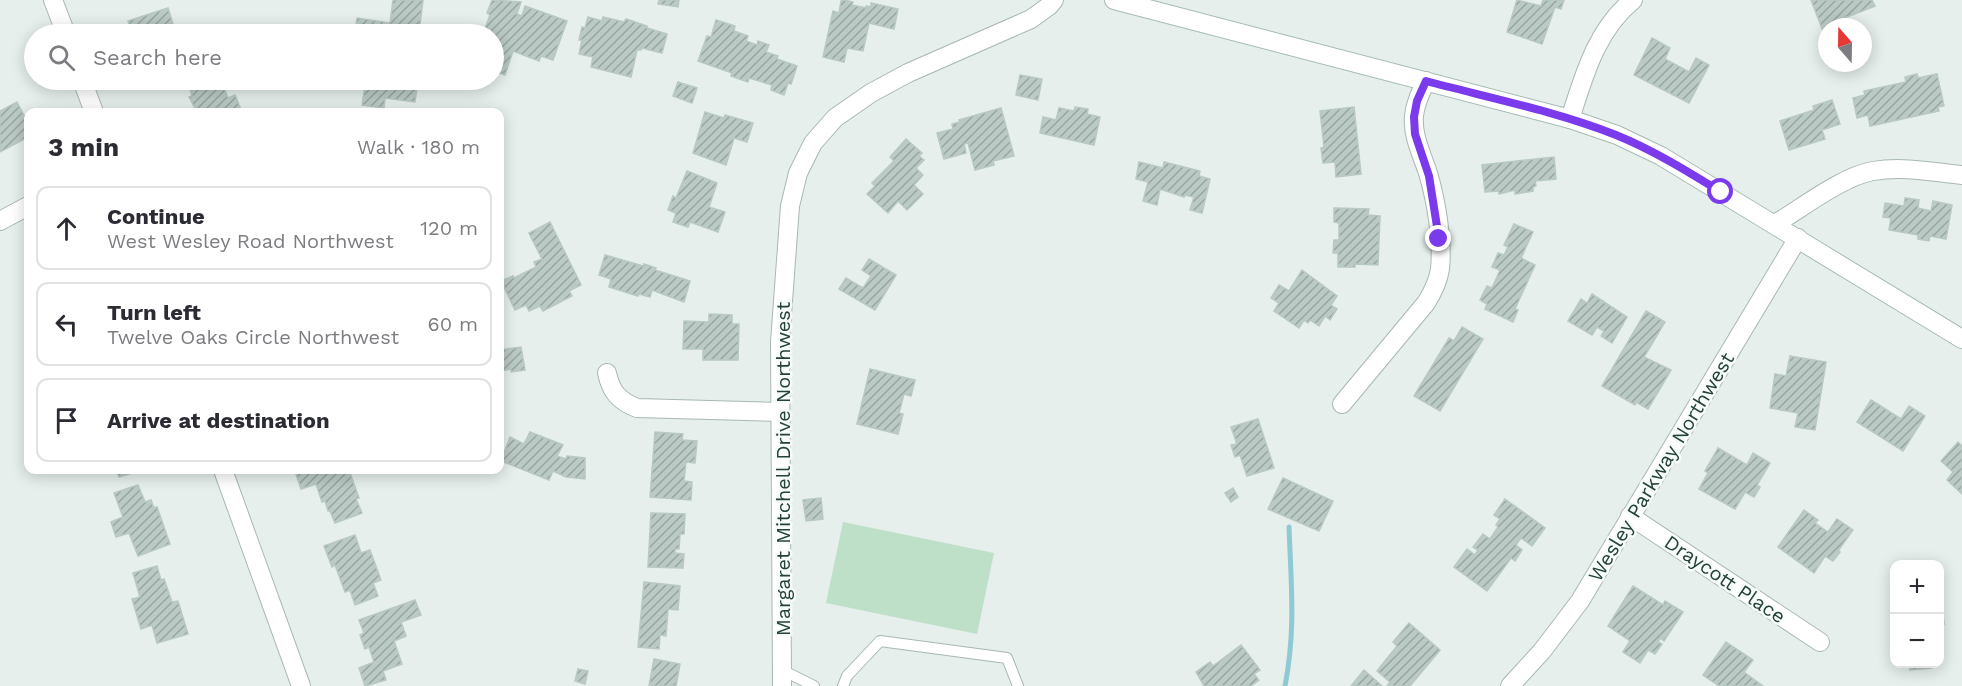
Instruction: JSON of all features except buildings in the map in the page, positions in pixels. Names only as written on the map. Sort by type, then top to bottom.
[{"type":"street","points":[[54,0],[62,24]]},
{"type":"street","name":"Margaret Mitchell Drive Northwest","points":[[782,678],[780,342],[790,206],[798,173],[813,143],[835,118],[871,93],[908,73],[1031,19],[1054,0]]},
{"type":"street","points":[[1570,119],[1587,66],[1601,36],[1633,0]]},
{"type":"street","points":[[1119,1],[1570,119],[1617,135],[1660,156],[1962,339]]},
{"type":"street","points":[[1342,404],[1426,303],[1436,286],[1440,268],[1436,210],[1429,176],[1415,134],[1414,117],[1417,101],[1426,81]]},
{"type":"street","points":[[86,90],[92,108]]},
{"type":"street","points":[[1775,224],[1849,179],[1872,171],[1906,169],[1962,175]]},
{"type":"street","points":[[0,221],[24,208]]},
{"type":"street","name":"Wesley Parkway Northwest","points":[[1510,686],[1542,651],[1580,601],[1798,238]]},
{"type":"street","points":[[608,373],[610,386],[617,397],[637,408],[779,412]]},
{"type":"street","points":[[224,474],[301,686]]},
{"type":"street","name":"Draycott Place","points":[[1630,516],[1820,642]]},
{"type":"lane","points":[[843,686],[848,676],[880,641],[1007,657],[1018,686]]},
{"type":"lane","points":[[782,678],[814,686]]},
{"type":"green space","points":[[843,522],[994,553],[977,634],[826,603]]},
{"type":"waterway","points":[[1285,686],[1292,626],[1289,527]]},
{"type":"route","points":[[1439,239],[1429,176],[1415,134],[1414,117],[1417,101],[1426,81],[1570,119],[1617,135],[1660,156],[1721,192]]}]
